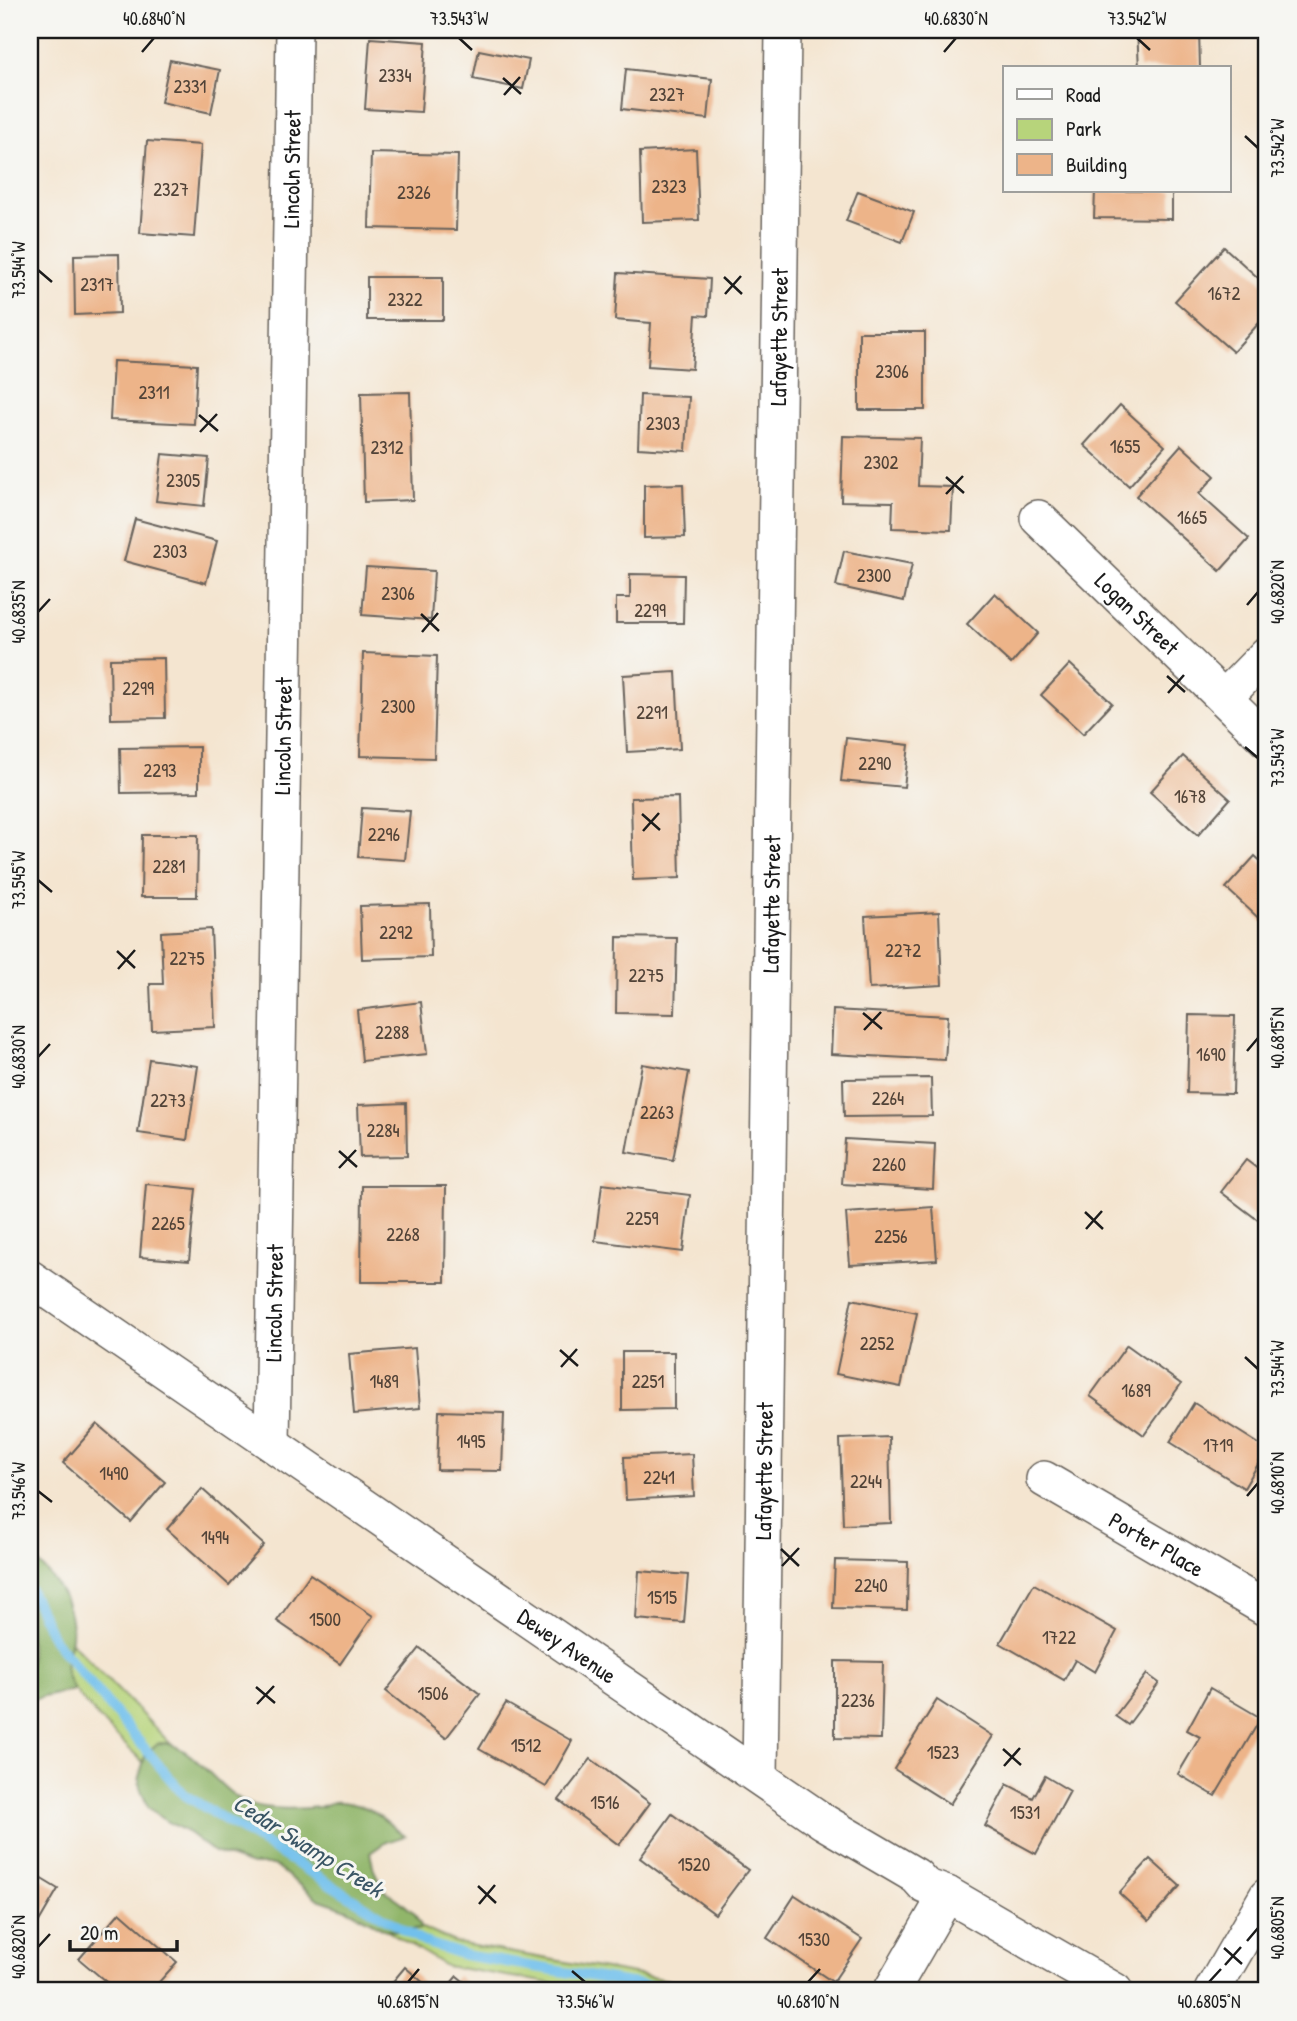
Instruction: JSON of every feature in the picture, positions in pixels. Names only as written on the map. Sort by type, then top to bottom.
[{"type":"street","name":"Lincoln Street","points":[[272,1443],[294,30]]},
{"type":"street","name":"Lafayette Street","points":[[760,1777],[783,30]]},
{"type":"street","name":"Logan Street","points":[[1038,518],[1267,740]]},
{"type":"street","points":[[1224,698],[1267,654]]},
{"type":"street","name":"Dewey Avenue","points":[[30,1278],[824,1822],[916,1876],[925,1886],[947,1894],[1115,1991]]},
{"type":"street","name":"Porter Place","points":[[1044,1479],[1267,1608]]},
{"type":"street","points":[[891,1991],[947,1894]]},
{"type":"street","points":[[1212,1991],[1267,1896]]},
{"type":"green space","points":[[30,1556],[56,1583],[71,1618],[72,1630],[65,1666],[74,1690],[30,1700]]},
{"type":"green space","points":[[71,1642],[170,1743],[158,1743],[146,1753],[143,1762],[100,1720],[78,1694],[66,1674],[65,1662]]},
{"type":"green space","points":[[158,1743],[172,1745],[184,1751],[228,1791],[254,1805],[295,1809],[341,1802],[376,1813],[405,1836],[386,1842],[370,1853],[374,1870],[383,1889],[414,1913],[422,1928],[386,1930],[347,1909],[318,1899],[274,1865],[252,1865],[214,1852],[189,1833],[161,1818],[148,1807],[140,1788],[139,1777],[146,1753]]},
{"type":"green space","points":[[422,1928],[457,1943],[690,1984],[703,1991],[579,1991],[555,1984],[446,1966],[386,1930]]},
{"type":"building","points":[[1137,30],[1199,30],[1200,66],[1139,66]]},
{"type":"building","points":[[370,38],[426,42],[421,112],[365,109]]},
{"type":"building","points":[[479,50],[529,60],[523,89],[473,79]]},
{"type":"building","points":[[170,60],[220,70],[211,113],[161,102]]},
{"type":"building","points":[[626,69],[712,79],[708,119],[622,109]]},
{"type":"building","points":[[147,141],[201,145],[194,237],[140,233]]},
{"type":"building","points":[[696,149],[699,220],[642,222],[640,152]]},
{"type":"building","points":[[371,153],[458,155],[456,230],[369,228]]},
{"type":"building","points":[[858,191],[914,212],[902,242],[846,221]]},
{"type":"building","points":[[1095,192],[1172,192],[1172,219],[1094,218]]},
{"type":"building","points":[[1224,247],[1267,286],[1267,314],[1233,352],[1175,301]]},
{"type":"building","points":[[119,254],[120,313],[75,315],[74,255]]},
{"type":"building","points":[[618,273],[710,279],[708,316],[696,315],[692,369],[648,366],[651,323],[615,320]]},
{"type":"building","points":[[367,277],[443,277],[443,320],[367,320]]},
{"type":"building","points":[[859,332],[925,332],[925,410],[859,410]]},
{"type":"building","points":[[113,361],[197,365],[194,424],[110,420]]},
{"type":"building","points":[[410,392],[413,500],[364,502],[361,393]]},
{"type":"building","points":[[640,395],[689,397],[686,451],[638,448]]},
{"type":"building","points":[[1120,405],[1165,446],[1129,486],[1084,445]]},
{"type":"building","points":[[843,436],[920,438],[918,486],[953,487],[951,530],[892,528],[893,502],[841,501]]},
{"type":"building","points":[[1181,445],[1215,476],[1199,494],[1249,539],[1220,571],[1136,496]]},
{"type":"building","points":[[162,454],[209,458],[204,506],[156,501]]},
{"type":"building","points":[[683,484],[685,537],[644,538],[644,485]]},
{"type":"building","points":[[135,519],[217,541],[206,583],[124,561]]},
{"type":"building","points":[[844,551],[912,564],[904,601],[836,586]]},
{"type":"building","points":[[366,567],[434,571],[431,620],[362,615]]},
{"type":"building","points":[[630,574],[684,575],[683,623],[616,623],[616,598],[630,598]]},
{"type":"building","points":[[995,593],[1038,633],[1011,664],[967,624]]},
{"type":"building","points":[[363,653],[437,656],[434,758],[360,756]]},
{"type":"building","points":[[164,658],[165,718],[111,719],[110,659]]},
{"type":"building","points":[[1070,664],[1112,703],[1083,734],[1041,695]]},
{"type":"building","points":[[676,672],[680,749],[627,752],[623,675]]},
{"type":"building","points":[[846,738],[909,745],[904,787],[841,781]]},
{"type":"building","points":[[199,747],[199,792],[121,793],[120,748]]},
{"type":"building","points":[[1183,756],[1230,799],[1198,835],[1150,792]]},
{"type":"building","points":[[678,797],[680,878],[633,880],[631,798]]},
{"type":"building","points":[[362,808],[410,811],[405,860],[358,857]]},
{"type":"building","points":[[142,835],[198,835],[197,897],[141,897]]},
{"type":"building","points":[[1255,856],[1267,867],[1267,926],[1226,888]]},
{"type":"building","points":[[430,904],[431,957],[362,959],[360,906]]},
{"type":"building","points":[[939,912],[942,985],[869,989],[865,916]]},
{"type":"building","points":[[211,929],[215,1027],[152,1030],[150,984],[163,984],[161,932]]},
{"type":"building","points":[[617,937],[677,938],[675,1014],[616,1013]]},
{"type":"building","points":[[421,1002],[427,1054],[362,1061],[357,1010]]},
{"type":"building","points":[[833,1010],[948,1016],[945,1060],[831,1054]]},
{"type":"building","points":[[1189,1015],[1235,1016],[1233,1094],[1187,1093]]},
{"type":"building","points":[[149,1059],[198,1066],[187,1140],[138,1133]]},
{"type":"building","points":[[642,1064],[689,1072],[673,1160],[626,1152]]},
{"type":"building","points":[[931,1078],[932,1116],[844,1117],[843,1079]]},
{"type":"building","points":[[406,1103],[407,1156],[360,1157],[358,1105]]},
{"type":"building","points":[[845,1139],[935,1144],[933,1189],[842,1184]]},
{"type":"building","points":[[1246,1160],[1267,1176],[1267,1227],[1221,1192]]},
{"type":"building","points":[[146,1184],[196,1189],[189,1261],[140,1257]]},
{"type":"building","points":[[602,1184],[690,1195],[683,1252],[595,1241]]},
{"type":"building","points":[[362,1186],[446,1186],[445,1282],[361,1282]]},
{"type":"building","points":[[933,1207],[937,1260],[850,1265],[846,1213]]},
{"type":"building","points":[[852,1299],[917,1313],[901,1387],[836,1374]]},
{"type":"building","points":[[1127,1345],[1181,1384],[1144,1435],[1090,1396]]},
{"type":"building","points":[[415,1348],[420,1408],[354,1414],[349,1354]]},
{"type":"building","points":[[622,1352],[674,1352],[674,1409],[622,1410]]},
{"type":"building","points":[[1194,1403],[1267,1449],[1244,1488],[1170,1442]]},
{"type":"building","points":[[439,1411],[504,1413],[502,1471],[437,1470]]},
{"type":"building","points":[[97,1424],[165,1482],[131,1522],[63,1463]]},
{"type":"building","points":[[889,1437],[891,1523],[843,1525],[840,1439]]},
{"type":"building","points":[[692,1454],[694,1496],[626,1500],[624,1457]]},
{"type":"building","points":[[202,1489],[264,1545],[229,1585],[167,1529]]},
{"type":"building","points":[[835,1560],[908,1562],[907,1610],[833,1608]]},
{"type":"building","points":[[639,1571],[688,1575],[684,1623],[636,1619]]},
{"type":"building","points":[[310,1574],[373,1616],[340,1664],[277,1621]]},
{"type":"building","points":[[1034,1584],[1117,1631],[1095,1672],[1075,1660],[1064,1680],[1000,1643]]},
{"type":"building","points":[[420,1648],[480,1694],[446,1738],[386,1691]]},
{"type":"building","points":[[835,1661],[883,1662],[881,1739],[835,1738]]},
{"type":"building","points":[[1147,1674],[1159,1683],[1128,1725],[1115,1716]]},
{"type":"building","points":[[1210,1688],[1261,1718],[1215,1796],[1178,1774],[1200,1737],[1187,1730]]},
{"type":"building","points":[[937,1700],[993,1736],[950,1804],[894,1769]]},
{"type":"building","points":[[506,1703],[572,1741],[546,1787],[479,1749]]},
{"type":"building","points":[[591,1759],[650,1803],[619,1845],[559,1800]]},
{"type":"building","points":[[1045,1776],[1070,1791],[1036,1854],[985,1826],[1007,1784],[1033,1798]]},
{"type":"building","points":[[672,1814],[748,1870],[715,1914],[640,1858]]},
{"type":"building","points":[[1150,1859],[1180,1886],[1149,1921],[1119,1893]]},
{"type":"building","points":[[30,1872],[58,1889],[30,1937]]},
{"type":"building","points":[[795,1895],[862,1939],[833,1982],[767,1938]]},
{"type":"building","points":[[120,1912],[177,1962],[151,1991],[117,1991],[79,1959]]},
{"type":"building","points":[[405,1967],[433,1991],[385,1991]]},
{"type":"building","points":[[457,1976],[475,1991],[444,1991]]},
{"type":"waterway","name":"Cedar Swamp Creek","points":[[30,1590],[54,1640],[183,1794],[424,1942],[464,1955],[654,1987],[660,1991]]}]
